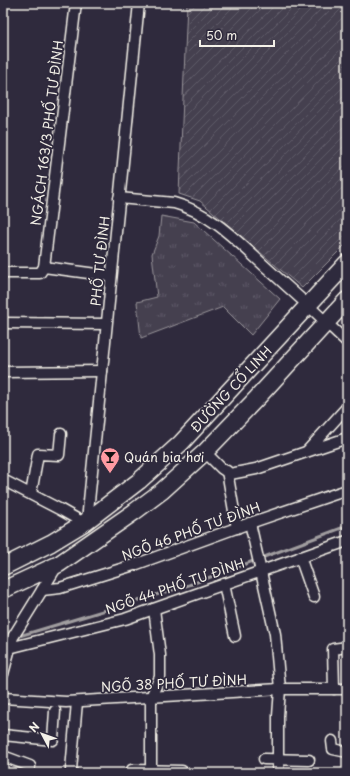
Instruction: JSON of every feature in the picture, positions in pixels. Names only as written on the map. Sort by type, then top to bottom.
[{"type":"main road","name":"ĐƯỜNG CỔ LINH","points":[[3,567],[51,543],[85,522],[140,481],[180,443],[347,263]]},
{"type":"main road","name":"ĐƯỜNG CỔ LINH","points":[[3,590],[59,564],[162,491],[205,452],[347,300]]},
{"type":"street","name":"NGÁCH 163/3 PHỐ TƯ ĐÌNH","points":[[44,267],[76,3]]},
{"type":"street","name":"PHỐ TƯ ĐÌNH","points":[[85,522],[102,371],[139,3]]},
{"type":"street","points":[[119,198],[174,203],[183,205],[201,213],[225,230],[347,342]]},
{"type":"street","points":[[3,273],[40,273],[44,267],[111,276]]},
{"type":"street","points":[[3,323],[106,324]]},
{"type":"street","points":[[3,372],[102,371]]},
{"type":"street","points":[[307,451],[347,407]]},
{"type":"street","points":[[31,494],[38,454],[59,455],[61,434]]},
{"type":"street","points":[[205,452],[221,468],[230,474],[256,469],[347,438]]},
{"type":"street","points":[[227,471],[238,528]]},
{"type":"street","points":[[4,481],[85,522]]},
{"type":"street","name":"NGÕ 46 PHỐ TƯ ĐÌNH","points":[[42,590],[60,588],[137,564],[347,490]]},
{"type":"street","points":[[250,523],[275,634],[280,689],[278,716],[278,773]]},
{"type":"street","name":"NGÕ 44 PHỐ TƯ ĐÌNH","points":[[10,644],[124,619],[224,584],[260,568],[300,557],[347,541]]},
{"type":"street","points":[[300,557],[314,597]]},
{"type":"street","points":[[3,674],[10,644],[59,564]]},
{"type":"street","points":[[224,584],[235,636]]},
{"type":"street","points":[[151,770],[151,697],[160,677],[160,656],[154,608]]},
{"type":"street","points":[[334,689],[333,648],[347,647]]},
{"type":"street","name":"NGÕ 38 PHỐ TƯ ĐÌNH","points":[[3,698],[76,702],[280,689],[347,689]]},
{"type":"street","points":[[71,770],[76,702]]},
{"type":"street","points":[[3,735],[52,740],[55,711]]},
{"type":"street","points":[[332,741],[333,749],[347,752]]},
{"type":"street","points":[[3,756],[30,766]]},
{"type":"street","points":[[264,759],[278,758],[308,760]]},
{"type":"street","points":[[131,773],[132,770],[182,771]]},
{"type":"green space","points":[[187,3],[347,3],[347,243],[302,288],[200,201],[179,194]]},
{"type":"green space","points":[[161,216],[194,222],[280,299],[251,335],[223,307],[141,338],[137,302],[157,297],[152,254],[159,236]]},
{"type":"waterway","points":[[16,637],[189,585],[347,526]]},
{"type":"waterway","points":[[3,641],[11,639]]},
{"type":"place","name":"Quán bia hơi","points":[[110,474]]}]
